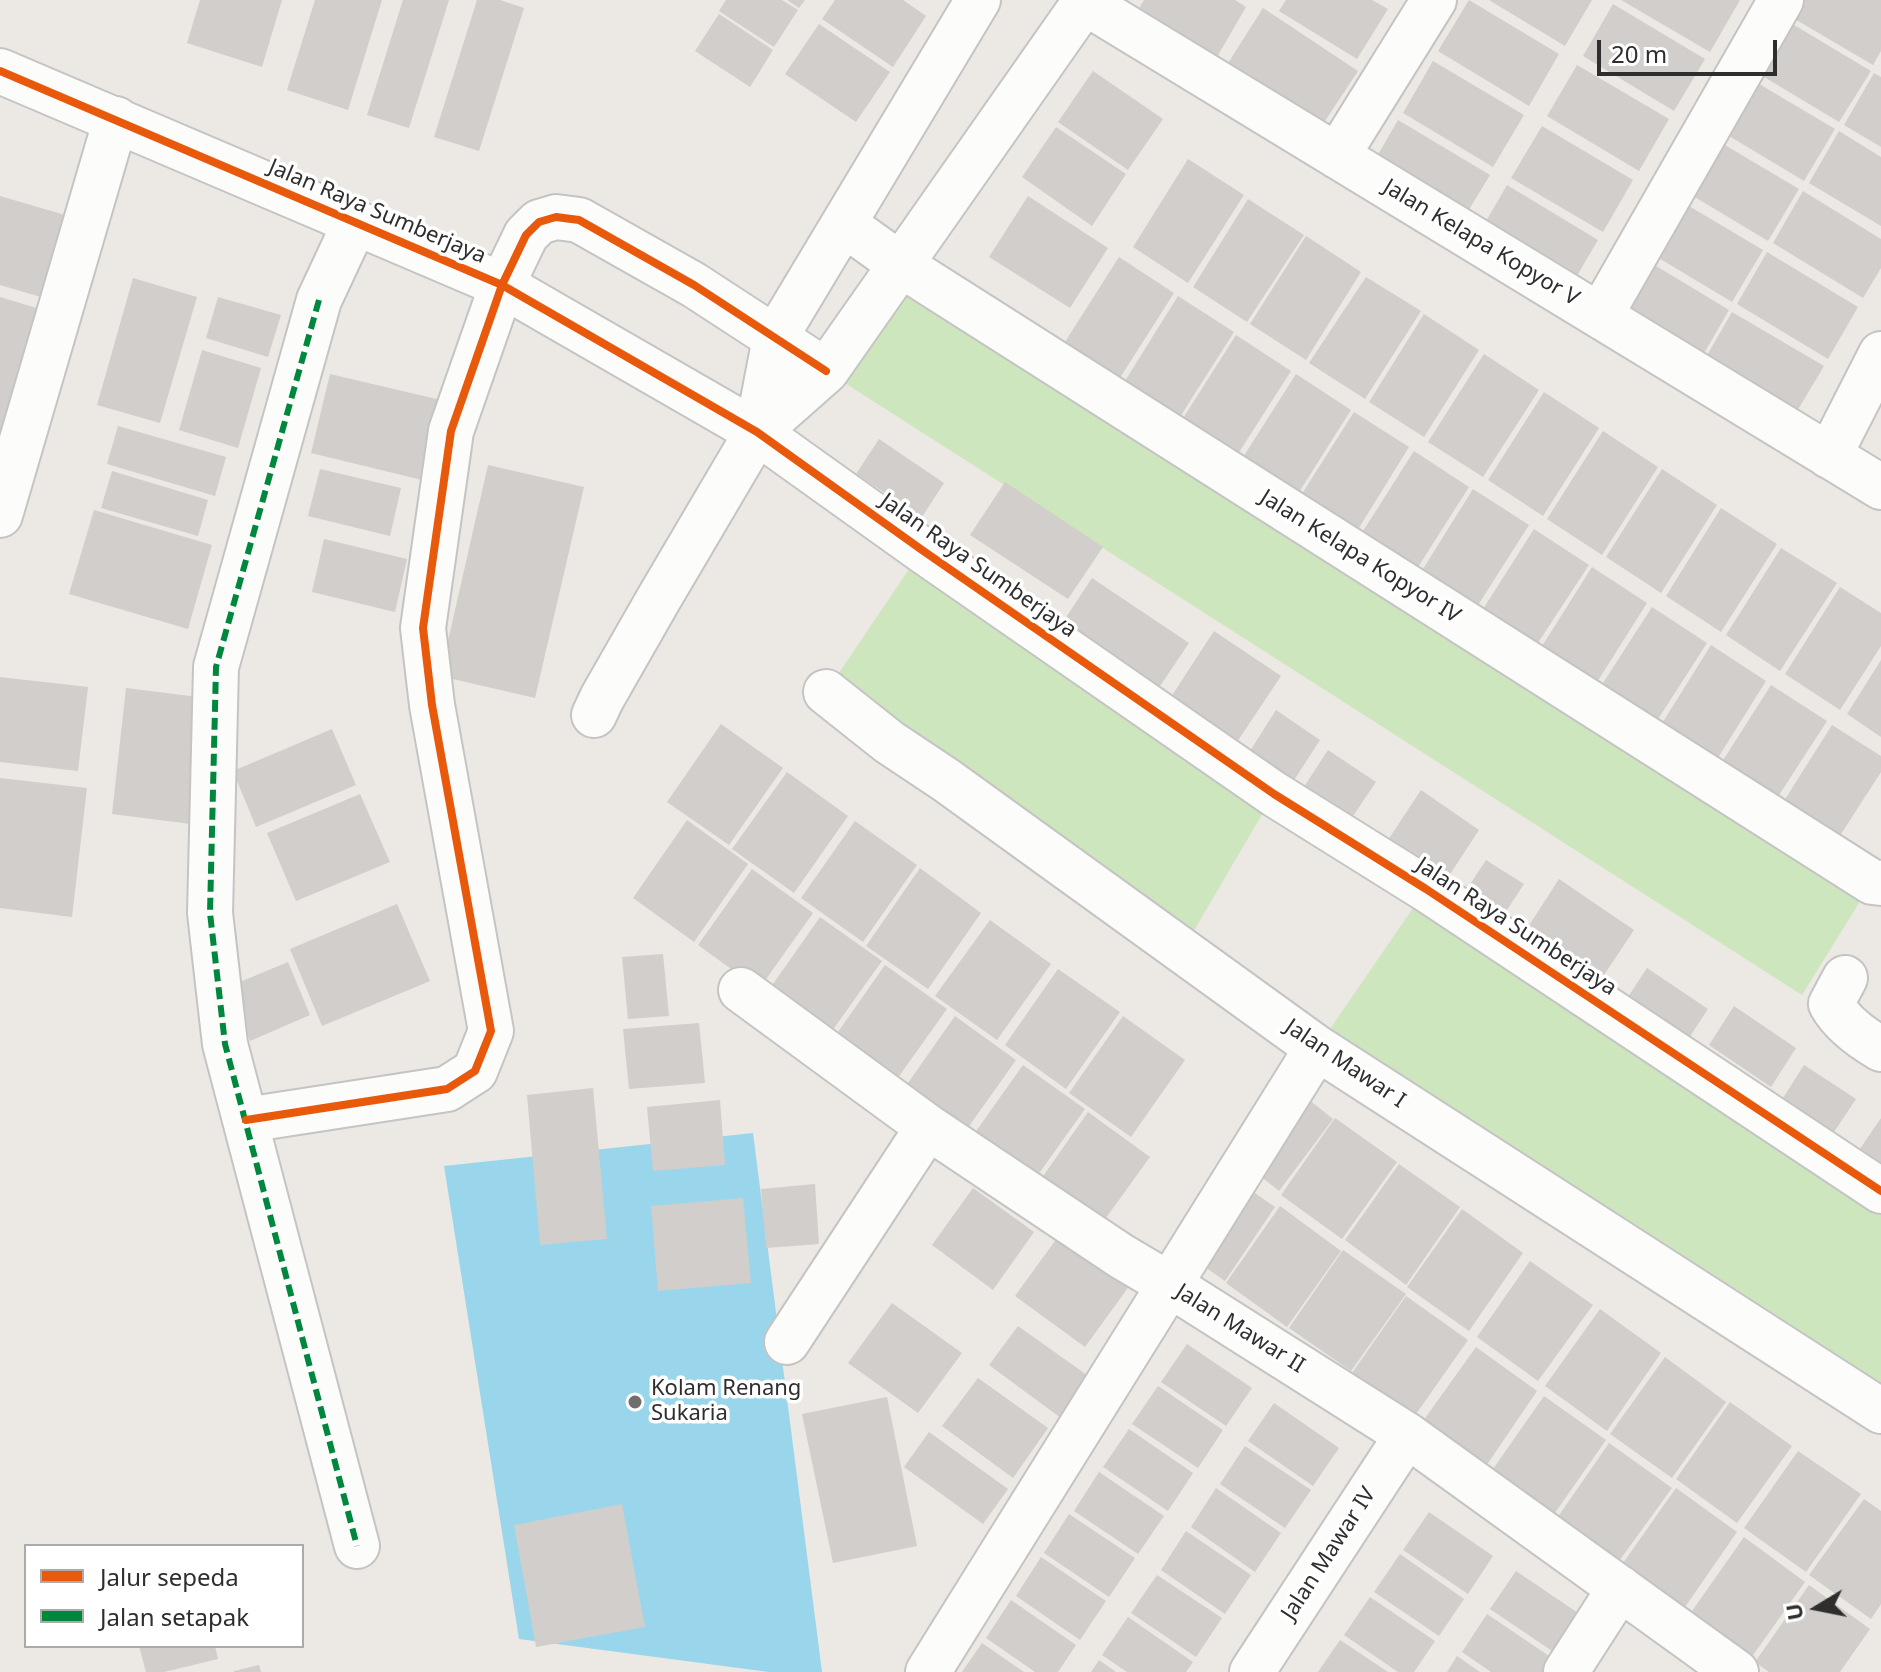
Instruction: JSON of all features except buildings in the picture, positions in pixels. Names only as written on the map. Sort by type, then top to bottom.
[{"type":"street","points":[[757,432],[775,338],[978,0]]},
{"type":"street","points":[[1337,156],[1434,0]]},
{"type":"street","points":[[1600,316],[1781,0]]},
{"type":"street","points":[[594,715],[757,432],[826,371],[1084,1]]},
{"type":"street","name":"Jalan Kelapa Kopyor V","points":[[1084,1],[1881,487]]},
{"type":"street","name":"Jalan Raya Sumberjaya","points":[[0,71],[502,285],[757,432],[1274,794],[1426,889],[1881,1191]]},
{"type":"street","points":[[0,515],[116,119]]},
{"type":"street","points":[[246,1120],[447,1089],[475,1071],[491,1031],[432,705],[423,628],[451,431],[502,285],[526,235],[539,222],[556,217],[579,220],[694,285],[826,371]]},
{"type":"street","points":[[355,223],[319,300],[216,667],[210,913],[225,1044],[357,1546]]},
{"type":"street","name":"Jalan Kelapa Kopyor IV","points":[[844,224],[901,265],[1872,882],[1881,883]]},
{"type":"street","points":[[1829,456],[1881,354]]},
{"type":"street","name":"Jalan Mawar I","points":[[826,692],[889,742],[1317,1048],[1881,1411]]},
{"type":"street","points":[[1845,978],[1831,1004],[1837,1015],[1881,1049]]},
{"type":"street","name":"Jalan Mawar II","points":[[741,990],[928,1127],[1121,1256],[1407,1435],[1736,1672]]},
{"type":"street","points":[[928,1672],[1317,1048]]},
{"type":"street","points":[[787,1342],[928,1127]]},
{"type":"street","name":"Jalan Mawar IV","points":[[1252,1672],[1407,1435]]},
{"type":"street","points":[[1566,1672],[1620,1588]]},
{"type":"green space","points":[[901,265],[1872,882],[1802,995],[826,371]]},
{"type":"green space","points":[[922,550],[1274,794],[1182,951],[826,692]]},
{"type":"green space","points":[[1426,889],[1881,1191],[1881,1411],[1317,1048]]},
{"type":"water","name":"Kolam Renang Sukaria","points":[[753,1133],[822,1672],[769,1672],[519,1639],[444,1166]]},
{"type":"marked path","points":[[319,300],[216,667],[210,913],[225,1044],[357,1546]]},
{"type":"cycle path","points":[[0,71],[502,285],[757,432],[1274,794],[1426,889],[1881,1191]]},
{"type":"cycle path","points":[[246,1120],[447,1089],[475,1071],[491,1031],[432,705],[423,628],[451,431],[502,285],[526,235],[539,222],[556,217],[579,220],[694,285],[826,371]]},
{"type":"place","name":"Kolam Renang Sukaria","points":[[635,1402]]}]
